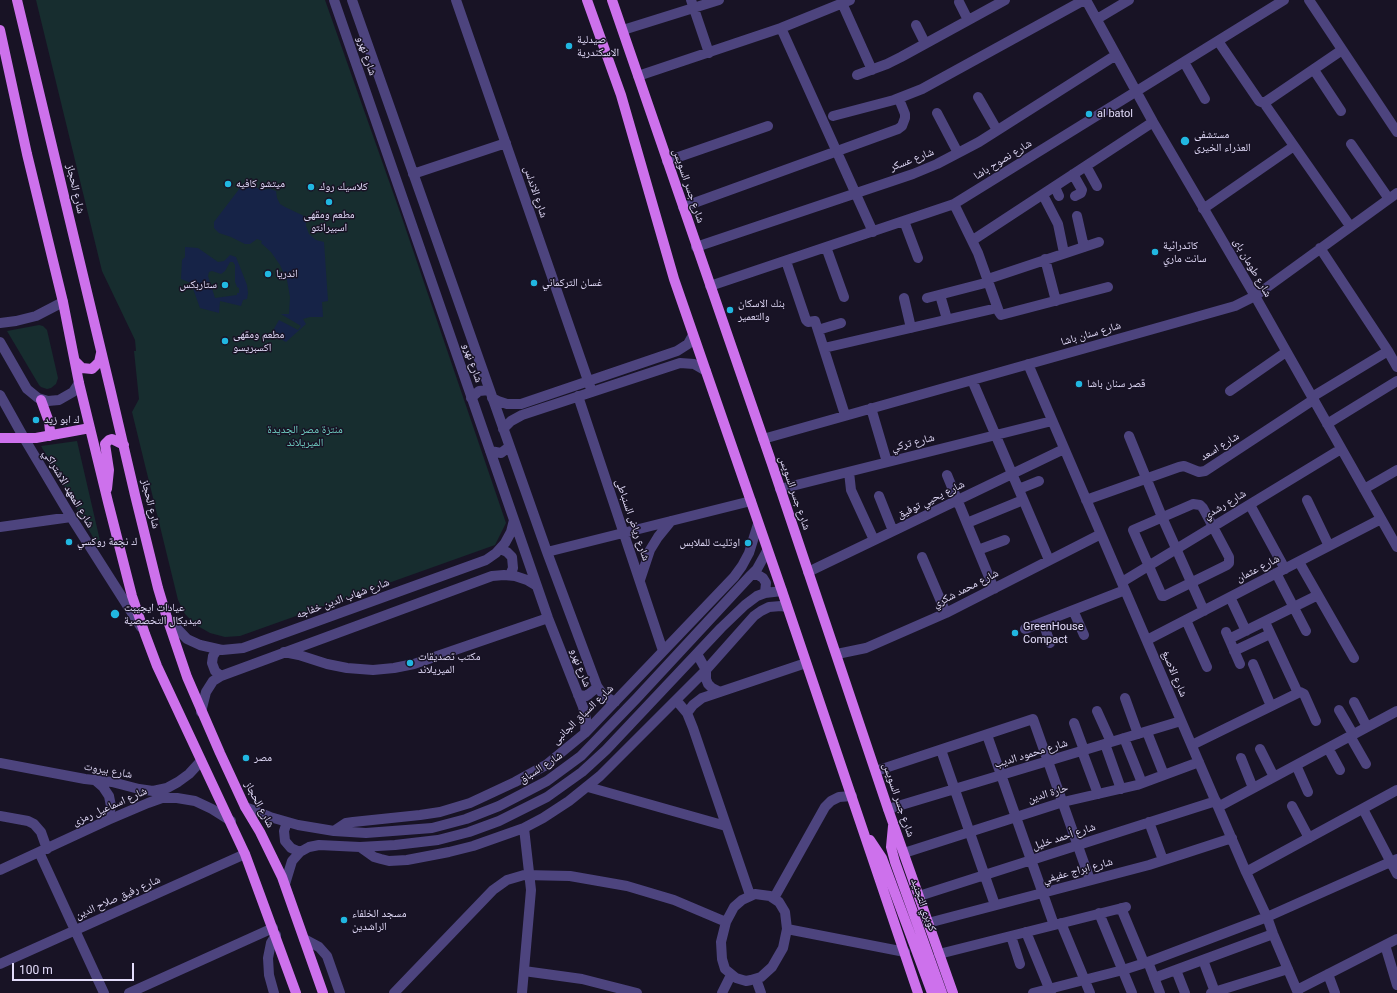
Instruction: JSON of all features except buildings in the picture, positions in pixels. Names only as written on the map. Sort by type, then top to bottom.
[{"type":"main road","name":"شارع الحجاز","points":[[17,0],[158,588],[167,618],[180,658],[201,712],[245,807],[263,838],[285,884],[323,993]]},
{"type":"main road","points":[[587,0],[621,95],[674,279],[782,591],[918,993]]},
{"type":"main road","name":"شارع جسر السويس","points":[[612,0],[888,809],[954,993]]},
{"type":"main road","points":[[0,30],[27,154],[63,302],[79,383],[132,596],[157,666],[231,821],[245,854],[296,993]]},
{"type":"main road","points":[[75,361],[82,368],[92,369],[99,362],[101,353]]},
{"type":"main road","points":[[41,400],[49,422],[49,436]]},
{"type":"main road","points":[[0,438],[49,436],[90,428]]},
{"type":"main road","points":[[106,493],[109,470],[105,444],[112,439],[124,445]]},
{"type":"main road","name":"كوبري التجنيد","points":[[894,824],[891,847],[895,862],[942,993]]},
{"type":"main road","name":"كوبري التجنيد","points":[[865,834],[882,858],[932,993]]},
{"type":"street","name":"شارع نهرو","points":[[334,0],[548,618],[584,712],[586,726],[585,733]]},
{"type":"street","name":"شارع نهرو","points":[[352,0],[490,394],[597,686],[604,696],[615,702]]},
{"type":"street","name":"شارع الاندلس","points":[[456,0],[592,392]]},
{"type":"street","points":[[622,30],[692,4],[719,0]]},
{"type":"street","points":[[857,75],[901,57],[1005,0]]},
{"type":"street","points":[[833,116],[899,99],[930,86],[1085,0]]},
{"type":"street","name":"شارع طومان باى","points":[[1085,0],[1203,209],[1255,296],[1396,543]]},
{"type":"street","points":[[1097,19],[1129,0]]},
{"type":"street","name":"شارع نصوح باشا","points":[[710,286],[954,204],[1284,0]]},
{"type":"street","points":[[1309,0],[1397,132]]},
{"type":"street","points":[[638,76],[781,28],[846,2],[872,70]]},
{"type":"street","points":[[959,2],[968,20]]},
{"type":"street","points":[[692,4],[709,52]]},
{"type":"street","points":[[916,25],[925,43]]},
{"type":"street","points":[[781,28],[873,232]]},
{"type":"street","points":[[1218,41],[1350,226]]},
{"type":"street","points":[[1261,102],[1314,70],[1342,50]]},
{"type":"street","name":"شارع عسكر","points":[[696,247],[913,174],[937,164],[997,130],[1116,55]]},
{"type":"street","points":[[1184,62],[1205,99]]},
{"type":"street","points":[[1314,70],[1341,112]]},
{"type":"street","points":[[978,97],[997,130]]},
{"type":"street","points":[[683,207],[898,129],[904,122],[905,118],[905,114],[899,99]]},
{"type":"street","points":[[938,113],[958,153]]},
{"type":"street","points":[[973,240],[1015,217],[1043,194],[1057,191],[1073,174],[1154,122]]},
{"type":"street","points":[[667,162],[768,126]]},
{"type":"street","points":[[413,174],[506,143]]},
{"type":"street","points":[[1351,144],[1394,196]]},
{"type":"street","points":[[1203,209],[1294,146]]},
{"type":"street","points":[[1086,166],[1097,186]]},
{"type":"street","points":[[1073,174],[1082,190],[1081,193],[1075,196]]},
{"type":"street","points":[[1043,194],[1058,224],[1064,253]]},
{"type":"street","name":"شارع سنان باشا","points":[[763,439],[1235,306],[1255,296],[1350,226],[1394,196]]},
{"type":"street","points":[[954,204],[973,240],[989,280],[1000,314],[1005,315],[1108,287]]},
{"type":"street","points":[[1076,216],[1084,247]]},
{"type":"street","points":[[904,221],[918,258]]},
{"type":"street","points":[[928,298],[989,280],[1045,259],[1099,242]]},
{"type":"street","points":[[826,248],[844,297]]},
{"type":"street","points":[[1320,248],[1397,367]]},
{"type":"street","points":[[1045,259],[1056,301]]},
{"type":"street","points":[[786,261],[806,320],[808,322],[815,321],[845,415]]},
{"type":"street","points":[[940,295],[947,320]]},
{"type":"street","points":[[904,298],[911,328]]},
{"type":"street","points":[[0,323],[36,316],[63,302]]},
{"type":"street","points":[[824,348],[997,308]]},
{"type":"street","points":[[818,330],[841,323]]},
{"type":"street","points":[[472,398],[479,391],[490,394],[504,404],[518,404],[677,351],[688,344],[693,335]]},
{"type":"street","points":[[0,342],[29,391],[35,397],[41,400],[54,401],[66,397],[73,392],[79,383]]},
{"type":"street","name":"شارع اسعد","points":[[1086,500],[1184,466],[1199,472],[1205,472],[1312,398],[1388,351]]},
{"type":"street","points":[[1230,391],[1286,352]]},
{"type":"street","points":[[503,429],[519,416],[680,363],[694,364],[706,370]]},
{"type":"street","name":"شارع الاصبغ","points":[[1028,364],[1298,992]]},
{"type":"street","points":[[972,380],[1049,560]]},
{"type":"street","points":[[1327,424],[1397,381]]},
{"type":"street","name":"شارع المعهد الاشتراكي","points":[[0,395],[71,517],[145,634]]},
{"type":"street","name":"شارع رياض السنباطى","points":[[578,396],[663,651]]},
{"type":"street","points":[[871,408],[887,462]]},
{"type":"street","name":"شارع تركي","points":[[780,489],[1052,421]]},
{"type":"street","points":[[1129,436],[1162,517],[1204,611]]},
{"type":"street","points":[[490,451],[500,453],[509,447]]},
{"type":"street","name":"شارع يحيي توفيق","points":[[808,572],[1064,449]]},
{"type":"street","name":"شارع رشدي","points":[[1025,629],[1073,610],[1123,586],[1148,566],[1342,449]]},
{"type":"street","points":[[1364,489],[1397,470]]},
{"type":"street","points":[[849,472],[851,490],[874,540]]},
{"type":"street","points":[[947,475],[994,589]]},
{"type":"street","points":[[1019,489],[1039,481]]},
{"type":"street","points":[[879,496],[893,531]]},
{"type":"street","points":[[967,523],[1023,500]]},
{"type":"street","points":[[1307,500],[1329,546]]},
{"type":"street","points":[[547,552],[751,501]]},
{"type":"street","points":[[1193,504],[1197,504],[1203,508],[1213,527],[1229,556],[1229,563],[1164,596],[1161,595],[1133,534],[1134,529],[1193,504]]},
{"type":"street","points":[[1250,505],[1281,571],[1294,608],[1306,631]]},
{"type":"street","points":[[0,527],[71,517]]},
{"type":"street","name":"شارع عثمان","points":[[1146,640],[1381,519]]},
{"type":"street","name":"شارع شهاب الدين خفاجه","points":[[167,618],[187,638],[200,645],[217,650],[236,649],[258,643],[491,557],[500,549],[508,538],[514,520]]},
{"type":"street","points":[[640,580],[650,550],[671,521]]},
{"type":"street","name":"شارع السباق الجانبى","points":[[334,831],[346,823],[420,816],[470,803],[515,782],[546,765],[585,733],[734,578],[742,566],[755,539],[758,524]]},
{"type":"street","name":"شارع محمد شكري","points":[[836,654],[866,648],[946,613],[1101,534]]},
{"type":"street","points":[[978,550],[1005,540]]},
{"type":"street","points":[[500,549],[507,552],[513,561],[513,568],[510,575]]},
{"type":"street","name":"شارع السباق","points":[[245,807],[287,822],[334,831],[379,833],[419,830],[444,826],[494,809],[554,777],[581,756],[757,569],[767,551]]},
{"type":"street","points":[[922,557],[946,613]]},
{"type":"street","points":[[1299,562],[1354,658]]},
{"type":"street","points":[[201,712],[206,692],[213,681],[221,676],[284,652],[486,578],[498,575],[510,575],[521,577],[537,586]]},
{"type":"street","points":[[751,575],[758,575],[763,578],[766,584],[765,593]]},
{"type":"street","points":[[285,884],[292,861],[300,852],[309,847],[319,845],[395,846],[427,842],[458,835],[499,821],[528,807],[560,788],[582,772],[606,750],[720,628],[745,605],[757,596],[765,593],[782,591]]},
{"type":"street","points":[[1240,664],[1227,636],[1246,631],[1318,596]]},
{"type":"street","points":[[1230,597],[1246,631]]},
{"type":"street","points":[[715,598],[723,606]]},
{"type":"street","points":[[360,846],[374,857],[389,861],[457,850],[504,836],[524,828],[569,801],[588,787],[706,670],[754,616],[761,611],[775,606],[787,607]]},
{"type":"street","points":[[1073,610],[1084,635]]},
{"type":"street","points":[[284,652],[347,668],[374,670],[394,668],[414,664],[548,618]]},
{"type":"street","points":[[1186,620],[1207,667]]},
{"type":"street","points":[[1043,622],[1050,643]]},
{"type":"street","points":[[1265,622],[1298,693]]},
{"type":"street","points":[[1234,651],[1270,634]]},
{"type":"street","points":[[217,650],[213,656],[212,663],[215,671],[221,676]]},
{"type":"street","points":[[697,654],[706,670],[706,679],[708,684],[720,692]]},
{"type":"street","points":[[687,713],[699,700],[806,664]]},
{"type":"street","points":[[1254,664],[1271,706]]},
{"type":"street","points":[[578,695],[586,696],[597,686]]},
{"type":"street","points":[[627,690],[636,699]]},
{"type":"street","points":[[1192,745],[1300,692],[1304,694],[1316,721]]},
{"type":"street","points":[[1124,698],[1164,775]]},
{"type":"street","points":[[676,700],[687,713],[693,728],[750,895]]},
{"type":"street","points":[[1354,702],[1367,727]]},
{"type":"street","points":[[1339,710],[1366,764]]},
{"type":"street","points":[[1097,711],[1121,788]]},
{"type":"street","name":"شارع أحمد خليل","points":[[919,896],[1149,822],[1217,804],[1253,788],[1397,711]]},
{"type":"street","points":[[876,771],[1031,719],[1035,720],[1090,880]]},
{"type":"street","name":"شارع محمود الديب","points":[[888,809],[1181,721]]},
{"type":"street","points":[[1074,723],[1098,794]]},
{"type":"street","points":[[987,735],[1043,892],[1090,993]]},
{"type":"street","points":[[1124,738],[1142,783]]},
{"type":"street","points":[[1328,748],[1340,770]]},
{"type":"street","points":[[1260,749],[1274,777]]},
{"type":"street","points":[[940,750],[995,905]]},
{"type":"street","points":[[1241,758],[1253,788]]},
{"type":"street","name":"شارع بيروت","points":[[0,763],[112,782],[143,790],[157,790],[167,788],[178,782],[189,774],[202,761]]},
{"type":"street","name":"حارة الدين","points":[[904,853],[1062,802],[1142,783],[1199,762]]},
{"type":"street","points":[[546,765],[554,777]]},
{"type":"street","points":[[1296,765],[1308,792]]},
{"type":"street","points":[[94,780],[103,787],[109,796],[111,810],[108,820]]},
{"type":"street","points":[[588,787],[726,826]]},
{"type":"street","points":[[560,788],[569,801]]},
{"type":"street","points":[[1246,872],[1397,790]]},
{"type":"street","points":[[774,898],[825,807],[835,799],[843,796],[852,796]]},
{"type":"street","name":"شارع اسماعيل رمزى","points":[[0,870],[108,820],[162,798],[183,798],[195,801],[212,809],[231,821]]},
{"type":"street","points":[[1292,806],[1309,838]]},
{"type":"street","points":[[1363,809],[1394,860],[1397,874]]},
{"type":"street","points":[[0,816],[28,821],[34,824],[41,832],[43,851],[75,930],[104,993]]},
{"type":"street","points":[[499,821],[504,836]]},
{"type":"street","points":[[287,822],[284,831],[285,841],[291,848],[300,852]]},
{"type":"street","points":[[1149,822],[1163,860]]},
{"type":"street","points":[[522,993],[531,894],[524,828]]},
{"type":"street","name":"شارع ابراج عفيفي","points":[[928,923],[1163,860],[1232,838]]},
{"type":"street","name":"شارع رفيق صلاح الدين","points":[[0,964],[245,854]]},
{"type":"street","points":[[1033,993],[1050,991],[1146,962],[1267,917],[1394,860]]},
{"type":"street","points":[[398,991],[493,890],[513,878],[530,874],[586,878],[635,888],[681,902],[726,922]]},
{"type":"street","points":[[760,894],[774,898],[779,902],[785,912],[787,929],[783,948],[777,960],[765,974],[756,979],[741,980],[732,975],[723,965],[721,953],[722,937],[726,922],[739,902],[750,895],[760,894]]},
{"type":"street","points":[[939,954],[1124,907],[1160,993]]},
{"type":"street","points":[[1099,914],[1132,993]]},
{"type":"street","points":[[787,929],[905,952]]},
{"type":"street","points":[[129,993],[274,931]]},
{"type":"street","points":[[274,931],[270,943],[268,958],[269,976],[274,993]]},
{"type":"street","points":[[1026,932],[1050,991]]},
{"type":"street","points":[[1154,978],[1273,934]]},
{"type":"street","points":[[1011,936],[1020,964]]},
{"type":"street","points":[[304,938],[319,947],[326,954],[340,993]]},
{"type":"street","points":[[1298,992],[1328,974],[1397,939]]},
{"type":"street","points":[[1385,945],[1397,985]]},
{"type":"street","points":[[1203,960],[1213,992],[1288,969]]},
{"type":"street","points":[[1176,970],[1185,993]]},
{"type":"street","points":[[524,971],[582,979],[637,993]]},
{"type":"street","points":[[1328,974],[1335,993]]},
{"type":"street","points":[[722,993],[732,975]]},
{"type":"street","points":[[756,979],[761,993]]},
{"type":"green space","name":"منتزة مصر الجديدة الميريلاند","points":[[36,0],[325,0],[401,215],[506,523],[495,545],[240,636],[225,637],[210,633],[196,625],[185,614],[178,600],[132,412],[139,399],[134,351],[136,351],[135,340],[102,271]]},
{"type":"green space","points":[[39,325],[43,326],[47,330],[58,378],[56,384],[47,389],[39,385],[7,331]]},
{"type":"green space","points":[[77,441],[101,545],[98,546],[41,446]]},
{"type":"water","points":[[243,184],[252,185],[261,190],[270,189],[276,191],[280,204],[306,217],[306,226],[309,234],[316,240],[324,242],[328,301],[322,302],[323,317],[310,317],[303,319],[306,324],[286,342],[271,334],[279,320],[298,330],[301,326],[281,314],[289,314],[290,297],[287,280],[280,265],[271,252],[261,243],[262,241],[257,239],[250,244],[245,244],[219,233],[214,228],[214,222]]},
{"type":"water","points":[[185,247],[198,248],[218,262],[224,261],[230,255],[236,257],[247,285],[247,299],[243,300],[241,306],[220,301],[219,313],[200,308],[191,283],[181,279],[182,260],[185,257]],"holes":[[[230,262],[233,262],[235,265],[235,282],[239,288],[239,293],[237,293],[237,295],[215,298],[208,276],[209,272],[212,271],[221,274],[225,271]]]},
{"type":"place","name":"صيدلية الاسكندرية","points":[[569,46]]},
{"type":"place","name":"al batol","points":[[1089,114]]},
{"type":"place","name":"مستشفى العذراء الخيرى","points":[[1185,141]]},
{"type":"place","name":"ميتشو كافيه","points":[[228,184]]},
{"type":"place","name":"كلاسيك روك","points":[[311,187]]},
{"type":"place","name":"مطعم ومقهى اسبيرانتو","points":[[329,202]]},
{"type":"place","name":"كاتدرائية سانت ماري","points":[[1155,252]]},
{"type":"place","name":"اندريا","points":[[268,274]]},
{"type":"place","name":"غسان التركماني","points":[[534,283]]},
{"type":"place","name":"ستاربكس","points":[[225,285]]},
{"type":"place","name":"بنك الاسكان والتعمير","points":[[730,310]]},
{"type":"place","name":"مطعم ومقهى اكسبريسو","points":[[225,341]]},
{"type":"place","name":"قصر سنان باشا","points":[[1079,384]]},
{"type":"place","name":"ك ابو زيد","points":[[36,420]]},
{"type":"place","name":"ك نجمة روكسي","points":[[69,542]]},
{"type":"place","name":"اوتليت للملابس","points":[[748,543]]},
{"type":"place","name":"عيادات ايجيبت ميديكال التخصصية","points":[[115,614]]},
{"type":"place","name":"GreenHouse Compact","points":[[1015,633]]},
{"type":"place","name":"مكتب تصديقات الميريلاند","points":[[410,663]]},
{"type":"place","name":"مصر","points":[[246,758]]},
{"type":"place","name":"مسجد الخلفاء الراشدين","points":[[344,920]]}]
